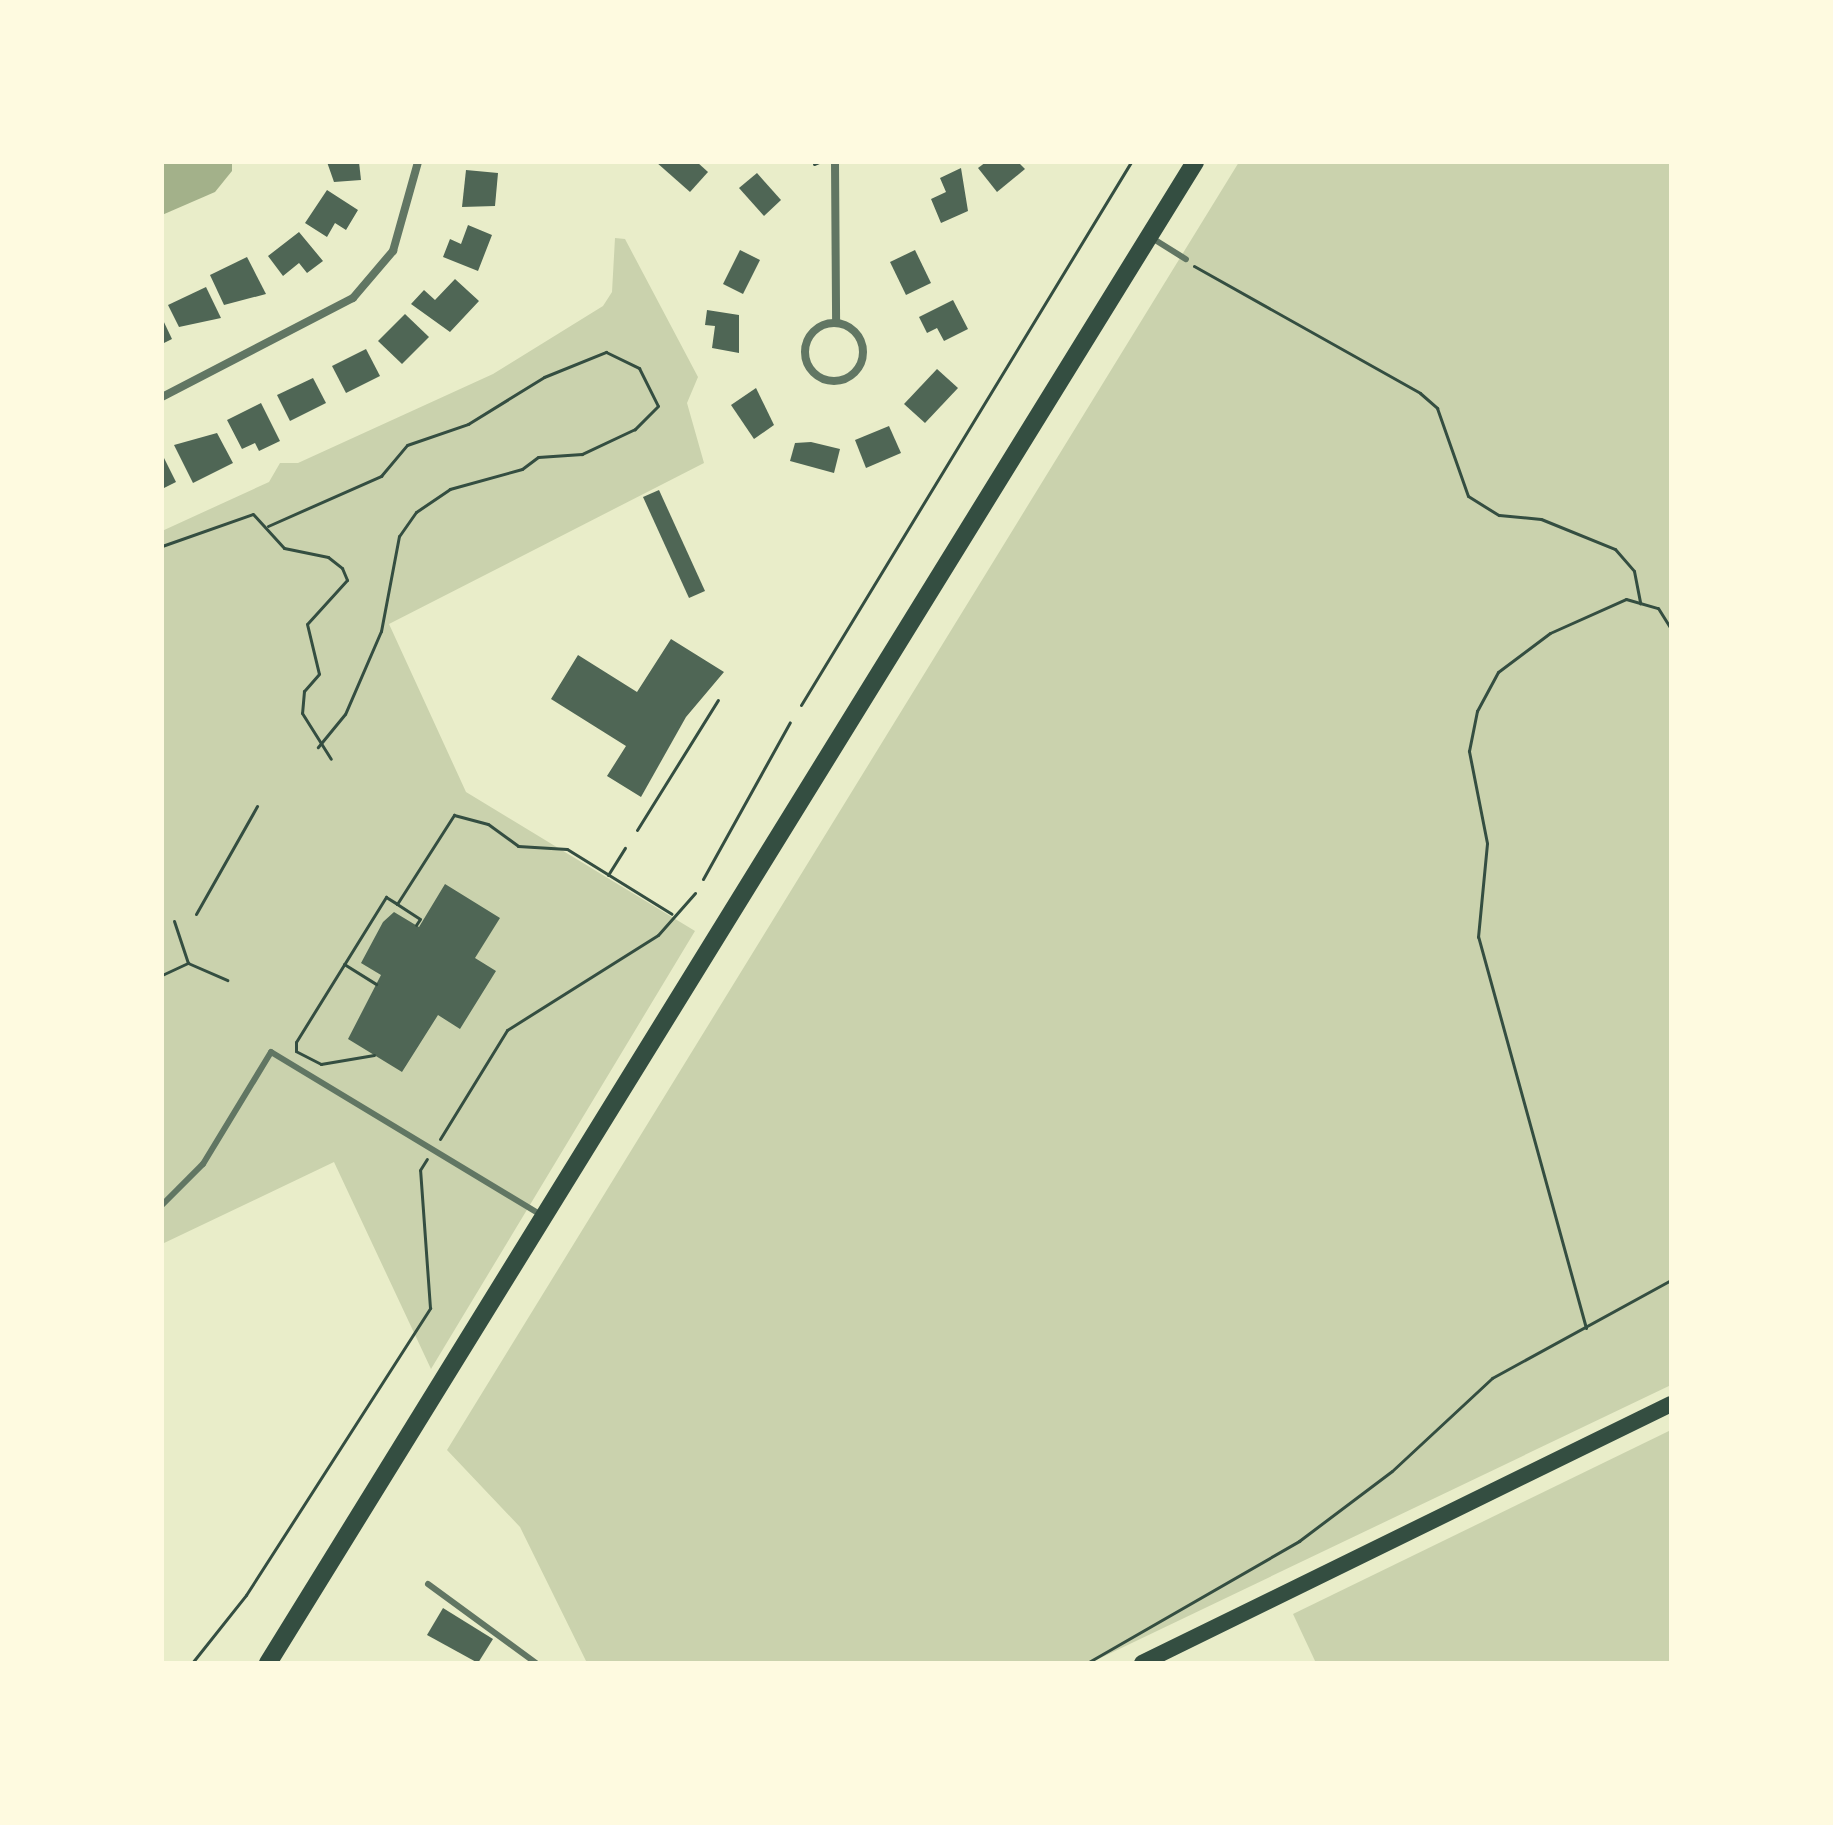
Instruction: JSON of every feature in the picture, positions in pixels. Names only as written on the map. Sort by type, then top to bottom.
[{"type":"highway","points":[[268,1663],[546,1218],[1195,162]]},
{"type":"main road","points":[[1142,1663],[1671,1404]]},
{"type":"street","points":[[162,397],[353,298],[393,251],[418,162]]},
{"type":"street","points":[[835,162],[836,323]]},
{"type":"street","points":[[836,323],[859,338],[863,356],[855,373],[828,381],[812,372],[806,344],[817,328],[836,323]]},
{"type":"lane","points":[[1150,237],[1186,259]]},
{"type":"lane","points":[[162,1205],[203,1164],[271,1052],[546,1218]]},
{"type":"lane","points":[[428,1584],[536,1663]]},
{"type":"path","points":[[814,164],[819,162]]},
{"type":"path","points":[[801,705],[1131,162]]},
{"type":"path","points":[[1186,259],[1420,393],[1437,408],[1468,496],[1499,515],[1541,519],[1615,549],[1634,571],[1640,603]]},
{"type":"path","points":[[268,526],[381,476],[407,445],[468,424],[544,377],[606,352],[639,368],[658,406],[635,429],[582,454],[538,457],[522,469],[450,489],[416,512],[399,536],[381,631],[345,714],[318,747]]},
{"type":"path","points":[[162,546],[253,514],[268,526],[284,548],[328,557],[347,580],[307,624],[319,674],[304,691],[302,713],[318,747],[331,759]]},
{"type":"path","points":[[1586,1328],[1478,937],[1487,843],[1469,751],[1477,711],[1498,672],[1550,633],[1626,599],[1658,608],[1671,629]]},
{"type":"path","points":[[637,830],[718,700]]},
{"type":"path","points":[[703,879],[790,722]]},
{"type":"path","points":[[196,914],[257,806]]},
{"type":"path","points":[[397,904],[454,815],[488,824],[518,846],[567,849],[672,914]]},
{"type":"path","points":[[608,875],[625,848]]},
{"type":"path","points":[[441,1138],[507,1030],[658,935],[672,914],[695,893]]},
{"type":"path","points":[[374,1055],[321,1064],[296,1051],[344,964],[386,897],[420,919],[416,925]]},
{"type":"path","points":[[174,921],[188,963],[227,980]]},
{"type":"path","points":[[162,975],[188,963]]},
{"type":"path","points":[[344,964],[376,984]]},
{"type":"path","points":[[192,1663],[239,1605],[430,1308],[420,1170],[429,1157]]},
{"type":"path","points":[[1087,1663],[1299,1541],[1392,1471],[1492,1378],[1671,1280]]},
{"type":"shaded area","points":[[162,162],[232,162],[232,171],[215,192],[162,215]]},
{"type":"shaded area","points":[[1239,162],[1671,162],[1671,1385],[1090,1663],[587,1663],[520,1527],[447,1450]]},
{"type":"shaded area","points":[[615,238],[625,239],[698,377],[687,403],[704,463],[389,624],[466,792],[695,931],[431,1369],[334,1162],[162,1244],[162,531],[269,482],[280,463],[298,463],[493,374],[603,306],[612,292]]},
{"type":"shaded area","points":[[1671,1430],[1671,1663],[1316,1663],[1293,1614]]},
{"type":"building","points":[[327,162],[359,162],[361,180],[334,182]]},
{"type":"building","points":[[656,162],[697,162],[708,172],[690,192]]},
{"type":"building","points":[[986,162],[1018,162],[1025,169],[997,192],[978,168]]},
{"type":"building","points":[[961,168],[968,211],[941,223],[931,199],[946,192],[940,178]]},
{"type":"building","points":[[466,170],[498,173],[495,206],[462,207]]},
{"type":"building","points":[[757,173],[781,200],[764,216],[739,188]]},
{"type":"building","points":[[327,190],[358,210],[346,230],[335,223],[327,237],[305,223]]},
{"type":"building","points":[[468,225],[492,235],[478,271],[443,257],[450,239],[461,244]]},
{"type":"building","points":[[299,232],[323,261],[307,273],[299,263],[283,276],[268,256]]},
{"type":"building","points":[[740,250],[760,260],[743,294],[723,284]]},
{"type":"building","points":[[915,250],[931,283],[906,295],[890,262]]},
{"type":"building","points":[[247,257],[266,294],[224,305],[210,275]]},
{"type":"building","points":[[455,279],[479,301],[450,332],[411,304],[424,290],[435,300]]},
{"type":"building","points":[[206,287],[221,318],[179,327],[168,305]]},
{"type":"building","points":[[953,300],[968,329],[944,341],[937,328],[927,333],[919,317]]},
{"type":"building","points":[[707,310],[739,315],[739,353],[712,348],[715,326],[705,325]]},
{"type":"building","points":[[405,314],[429,337],[402,364],[378,341]]},
{"type":"building","points":[[162,318],[172,339],[162,344]]},
{"type":"building","points":[[366,349],[380,376],[346,393],[332,366]]},
{"type":"building","points":[[937,369],[958,388],[925,423],[904,404]]},
{"type":"building","points":[[313,378],[326,403],[290,421],[277,395]]},
{"type":"building","points":[[756,388],[774,425],[754,439],[731,405]]},
{"type":"building","points":[[261,403],[280,441],[259,451],[255,443],[242,449],[227,420]]},
{"type":"building","points":[[889,426],[901,453],[866,468],[855,440]]},
{"type":"building","points":[[217,433],[233,463],[193,483],[174,445]]},
{"type":"building","points":[[811,442],[840,449],[834,473],[790,461],[795,443]]},
{"type":"building","points":[[162,454],[176,482],[162,489]]},
{"type":"building","points":[[659,490],[705,591],[689,598],[643,497]]},
{"type":"building","points":[[671,639],[724,672],[686,717],[641,797],[607,776],[626,746],[551,699],[578,655],[637,692]]},
{"type":"building","points":[[445,884],[500,918],[475,958],[496,971],[460,1029],[438,1015],[402,1072],[348,1039],[381,975],[361,963],[383,922],[394,912],[419,927]]},
{"type":"building","points":[[443,1608],[493,1639],[478,1663],[427,1635]]}]
